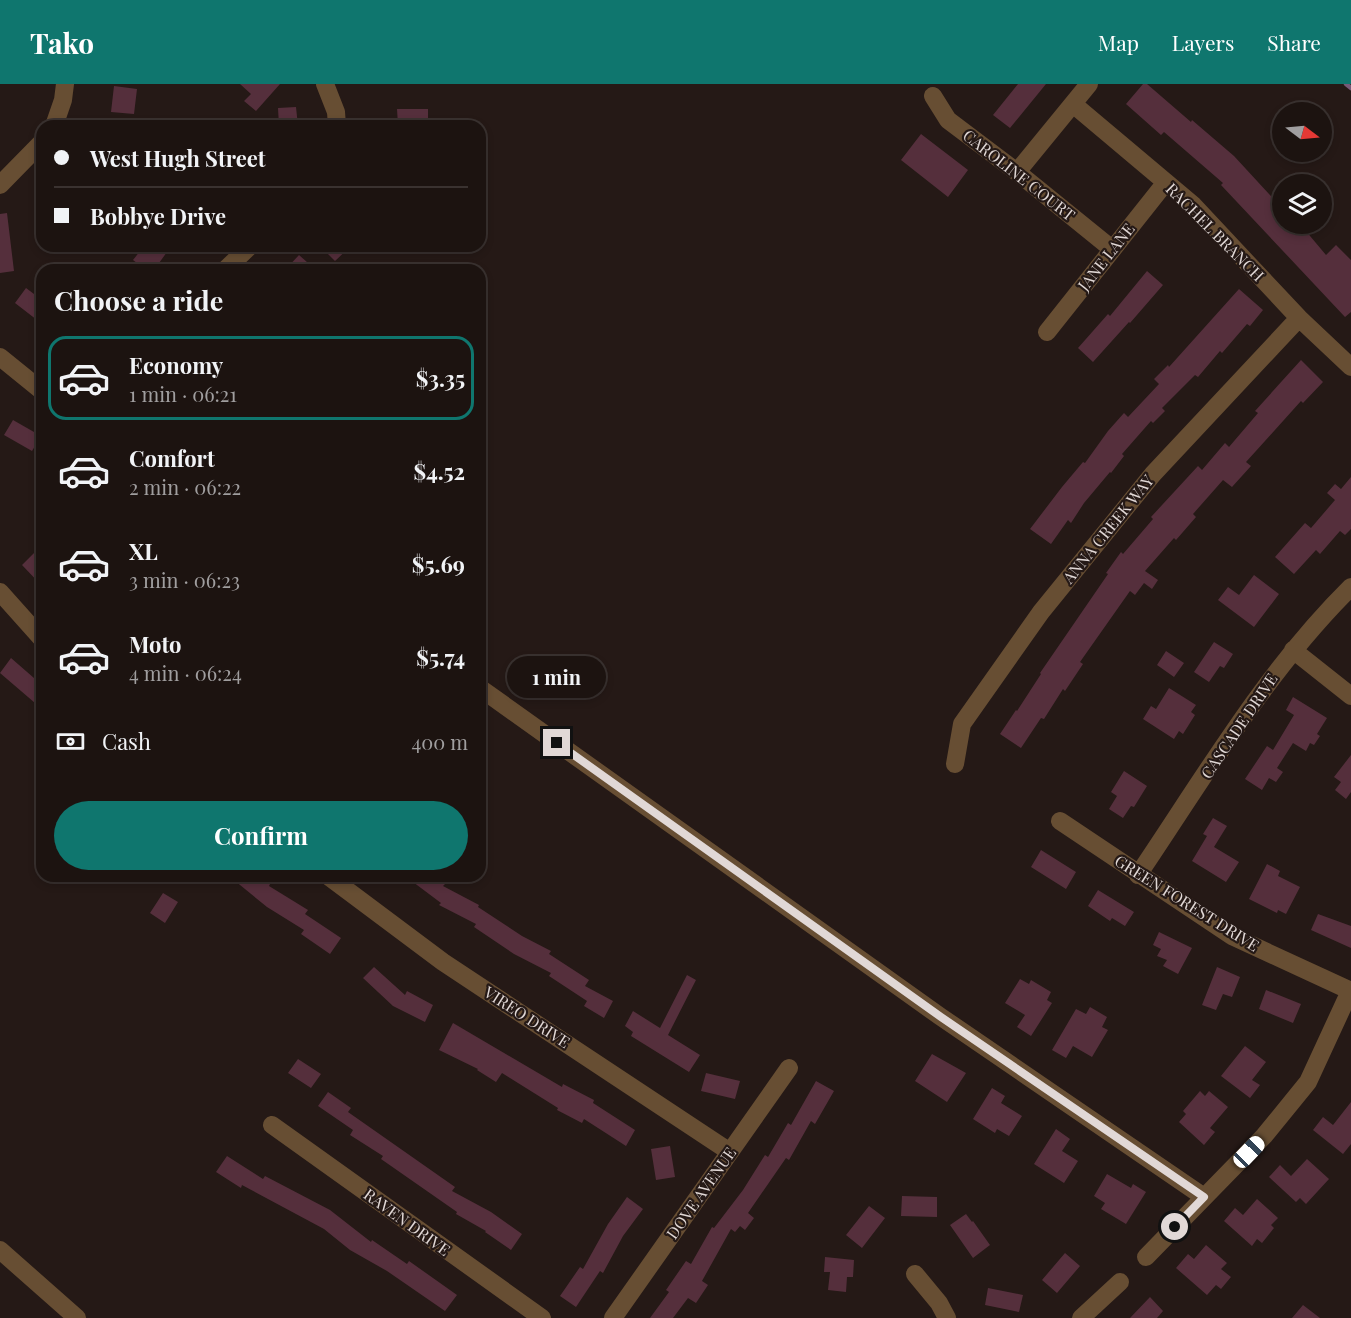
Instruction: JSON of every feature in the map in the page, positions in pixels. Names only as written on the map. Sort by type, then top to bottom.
[{"type":"street","points":[[56,120],[63,100],[65,84]]},
{"type":"street","points":[[325,84],[336,112],[337,120]]},
{"type":"street","points":[[1017,171],[1089,84]]},
{"type":"street","name":"CAROLINE COURT","points":[[933,96],[948,120],[1017,171],[1112,249]]},
{"type":"street","name":"RACHEL BRANCH","points":[[1073,104],[1193,205],[1299,318],[1351,367]]},
{"type":"street","points":[[0,185],[36,148]]},
{"type":"street","name":"JANE LANE","points":[[1047,332],[1166,182]]},
{"type":"street","points":[[231,264],[244,252]]},
{"type":"street","name":"ANNA CREEK WAY","points":[[955,764],[962,724],[1041,612],[1153,474],[1299,318]]},
{"type":"street","points":[[0,357],[36,386]]},
{"type":"street","name":"CASCADE DRIVE","points":[[1138,875],[1253,704],[1293,650],[1351,587]]},
{"type":"street","points":[[0,592],[36,632]]},
{"type":"street","points":[[1293,650],[1351,696]]},
{"type":"street","points":[[486,692],[931,1010],[1204,1197]]},
{"type":"street","name":"GREEN FOREST DRIVE","points":[[1060,821],[1233,936],[1351,991]]},
{"type":"street","name":"VIREO DRIVE","points":[[336,882],[443,962],[730,1152]]},
{"type":"street","points":[[1146,1257],[1264,1136],[1308,1082],[1351,991]]},
{"type":"street","name":"DOVE AVENUE","points":[[613,1318],[789,1068]]},
{"type":"street","name":"RAVEN DRIVE","points":[[272,1125],[542,1318]]},
{"type":"street","points":[[0,1250],[77,1318]]},
{"type":"street","points":[[915,1274],[939,1303],[947,1318]]},
{"type":"street","points":[[1081,1318],[1120,1282]]},
{"type":"building","points":[[240,84],[280,84],[256,111],[244,101],[251,94]]},
{"type":"building","points":[[1018,84],[1046,84],[1010,128],[993,115]]},
{"type":"building","points":[[1143,84],[1147,84],[1234,156],[1272,197],[1272,234],[1308,234],[1326,255],[1336,245],[1351,260],[1351,312],[1345,317],[1221,185],[1223,183],[1164,132],[1161,135],[1126,104]]},
{"type":"building","points":[[114,86],[137,89],[134,114],[111,112]]},
{"type":"building","points":[[296,107],[297,120],[279,120],[278,108]]},
{"type":"building","points":[[397,109],[428,109],[428,120],[398,120]]},
{"type":"building","points":[[921,134],[968,170],[948,197],[901,160]]},
{"type":"building","points":[[7,213],[14,271],[0,273],[0,214]]},
{"type":"building","points":[[139,252],[167,252],[158,264],[138,264],[133,260]]},
{"type":"building","points":[[326,252],[345,252],[335,261]]},
{"type":"building","points":[[299,255],[309,264],[291,264]]},
{"type":"building","points":[[1147,271],[1163,285],[1093,362],[1078,348],[1108,314],[1110,316]]},
{"type":"building","points":[[26,288],[36,296],[36,319],[15,303]]},
{"type":"building","points":[[1239,289],[1263,310],[1250,326],[1247,324],[1198,377],[1195,375],[1162,408],[1165,411],[1153,423],[1151,421],[1122,454],[1124,456],[1111,473],[1084,503],[1071,523],[1068,520],[1051,544],[1030,529],[1062,487],[1083,462],[1085,463],[1108,431],[1124,413],[1128,417],[1159,384],[1154,379],[1168,365],[1169,367]]},
{"type":"building","points":[[1301,360],[1323,382],[1303,403],[1301,401],[1246,462],[1251,466],[1232,487],[1223,480],[1193,514],[1196,517],[1145,571],[1158,580],[1152,589],[1144,583],[1135,595],[1130,591],[1080,662],[1083,664],[1065,691],[1063,689],[1044,719],[1041,718],[1021,748],[1000,734],[1121,552],[1123,554],[1153,519],[1151,517],[1198,466],[1202,470],[1225,443],[1229,447],[1258,413],[1255,411]]},
{"type":"building","points":[[13,420],[36,433],[36,444],[32,451],[4,435]]},
{"type":"building","points":[[1351,477],[1351,529],[1345,535],[1340,531],[1320,554],[1316,550],[1294,574],[1275,557],[1305,523],[1311,528],[1335,500],[1327,493],[1335,484],[1341,489]]},
{"type":"building","points":[[35,552],[36,580],[22,565]]},
{"type":"building","points":[[1254,575],[1279,594],[1254,627],[1218,600],[1228,587],[1239,595]]},
{"type":"building","points":[[1214,642],[1233,654],[1224,668],[1220,666],[1209,682],[1194,672]]},
{"type":"building","points":[[1166,651],[1184,663],[1174,677],[1157,665]]},
{"type":"building","points":[[11,658],[36,680],[36,704],[0,673]]},
{"type":"building","points":[[1169,688],[1196,705],[1191,712],[1195,715],[1183,734],[1179,731],[1174,739],[1143,719],[1151,706],[1156,709]]},
{"type":"building","points":[[1293,697],[1327,718],[1317,734],[1320,736],[1314,745],[1310,743],[1306,751],[1293,743],[1277,768],[1283,772],[1276,782],[1269,778],[1262,790],[1245,779],[1267,746],[1273,750],[1294,715],[1286,710]]},
{"type":"building","points":[[1351,755],[1351,792],[1346,799],[1335,790],[1341,782],[1334,777]]},
{"type":"building","points":[[1124,771],[1147,786],[1134,807],[1131,806],[1123,818],[1109,809],[1117,796],[1111,792]]},
{"type":"building","points":[[1213,818],[1227,826],[1214,847],[1239,862],[1226,882],[1192,861],[1207,836],[1203,834]]},
{"type":"building","points":[[1041,850],[1076,872],[1066,889],[1031,867]]},
{"type":"building","points":[[1267,864],[1280,871],[1278,876],[1300,887],[1286,914],[1278,910],[1277,913],[1249,899]]},
{"type":"building","points":[[236,882],[268,882],[269,886],[308,910],[305,914],[341,938],[330,954],[301,934],[304,930],[267,907]]},
{"type":"building","points":[[413,882],[447,882],[443,886],[479,905],[478,907],[522,936],[551,951],[549,954],[589,980],[585,986],[613,1001],[604,1018],[584,1006],[587,1001],[549,976],[551,973],[514,954],[474,927],[476,924],[439,905],[441,903]]},
{"type":"building","points":[[1098,890],[1134,912],[1125,926],[1112,918],[1110,921],[1088,906]]},
{"type":"building","points":[[163,893],[178,902],[165,923],[150,913]]},
{"type":"building","points":[[1318,914],[1351,926],[1351,948],[1311,930]]},
{"type":"building","points":[[1159,932],[1192,948],[1178,974],[1163,966],[1167,960],[1157,956],[1161,949],[1153,945]]},
{"type":"building","points":[[374,967],[405,995],[407,991],[433,1005],[425,1022],[393,1006],[363,978]]},
{"type":"building","points":[[1217,967],[1240,977],[1232,997],[1223,994],[1216,1010],[1202,1005]]},
{"type":"building","points":[[687,975],[696,980],[668,1035],[700,1055],[689,1072],[631,1036],[633,1032],[625,1026],[633,1011],[660,1028]]},
{"type":"building","points":[[1020,979],[1029,984],[1031,980],[1051,992],[1047,1000],[1052,1003],[1031,1036],[1017,1027],[1025,1015],[1005,1003]]},
{"type":"building","points":[[1266,990],[1301,1004],[1293,1023],[1259,1009]]},
{"type":"building","points":[[1090,1007],[1107,1017],[1102,1027],[1108,1030],[1092,1057],[1073,1046],[1066,1058],[1052,1050],[1076,1009],[1086,1014]]},
{"type":"building","points":[[453,1023],[562,1087],[563,1084],[594,1100],[593,1103],[635,1130],[626,1146],[584,1119],[582,1123],[557,1110],[558,1108],[502,1073],[496,1082],[478,1069],[439,1050]]},
{"type":"building","points":[[1245,1046],[1266,1062],[1252,1080],[1260,1085],[1250,1098],[1221,1076]]},
{"type":"building","points":[[932,1054],[966,1073],[947,1102],[915,1081]]},
{"type":"building","points":[[298,1059],[321,1074],[311,1088],[288,1073]]},
{"type":"building","points":[[706,1073],[740,1081],[735,1099],[701,1091]]},
{"type":"building","points":[[816,1081],[834,1091],[815,1124],[811,1121],[789,1160],[786,1158],[748,1213],[754,1218],[745,1230],[740,1226],[735,1232],[731,1229],[702,1281],[708,1285],[696,1303],[688,1298],[673,1318],[650,1318],[669,1292],[666,1290],[686,1261],[691,1264],[712,1227],[714,1228],[743,1190],[765,1155],[768,1157],[788,1123],[791,1125]]},
{"type":"building","points":[[992,1088],[1005,1096],[1001,1103],[1022,1116],[1009,1136],[997,1129],[995,1133],[973,1119]]},
{"type":"building","points":[[1200,1091],[1205,1096],[1209,1091],[1228,1107],[1210,1128],[1215,1132],[1204,1145],[1179,1122],[1186,1114],[1183,1111]]},
{"type":"building","points":[[328,1092],[351,1108],[348,1112],[455,1187],[452,1191],[491,1212],[522,1234],[511,1250],[486,1231],[456,1214],[457,1212],[381,1159],[383,1156],[350,1135],[353,1130],[318,1106]]},
{"type":"building","points":[[1351,1102],[1351,1144],[1343,1154],[1313,1130],[1323,1117],[1333,1125]]},
{"type":"building","points":[[1056,1129],[1070,1139],[1062,1151],[1078,1161],[1064,1183],[1034,1164]]},
{"type":"building","points":[[670,1146],[675,1177],[656,1180],[651,1149]]},
{"type":"building","points":[[227,1156],[263,1179],[265,1176],[330,1210],[371,1242],[372,1240],[407,1264],[409,1261],[457,1295],[445,1311],[387,1271],[350,1250],[324,1229],[242,1185],[241,1188],[216,1172]]},
{"type":"building","points":[[1307,1159],[1329,1179],[1306,1204],[1300,1198],[1296,1202],[1269,1177],[1280,1165],[1291,1176]]},
{"type":"building","points":[[1107,1174],[1131,1188],[1133,1184],[1146,1192],[1126,1224],[1101,1209],[1105,1203],[1094,1196]]},
{"type":"building","points":[[902,1196],[937,1197],[937,1217],[901,1216]]},
{"type":"building","points":[[627,1197],[643,1209],[623,1236],[603,1273],[600,1271],[576,1307],[560,1296],[580,1267],[583,1269],[608,1224]]},
{"type":"building","points":[[1257,1199],[1278,1218],[1271,1225],[1274,1228],[1262,1243],[1257,1239],[1252,1246],[1224,1221],[1235,1208],[1243,1215]]},
{"type":"building","points":[[869,1206],[885,1218],[862,1248],[846,1235]]},
{"type":"building","points":[[966,1214],[990,1245],[973,1258],[950,1225]]},
{"type":"building","points":[[1206,1245],[1227,1263],[1221,1269],[1231,1277],[1221,1289],[1216,1285],[1207,1295],[1176,1268],[1188,1254],[1194,1259]]},
{"type":"building","points":[[1065,1253],[1080,1266],[1057,1293],[1042,1280]]},
{"type":"building","points":[[825,1257],[854,1260],[853,1277],[847,1277],[846,1292],[828,1290],[830,1272],[824,1272]]},
{"type":"building","points":[[988,1288],[1023,1295],[1019,1312],[985,1305]]},
{"type":"building","points":[[1150,1297],[1163,1311],[1157,1318],[1130,1318]]},
{"type":"building","points":[[1303,1305],[1320,1318],[1292,1318]]},
{"type":"waterway","points":[[1346,84],[1351,88]]},
{"type":"route","points":[[557,743],[941,1017],[1204,1197],[1175,1227]]}]
